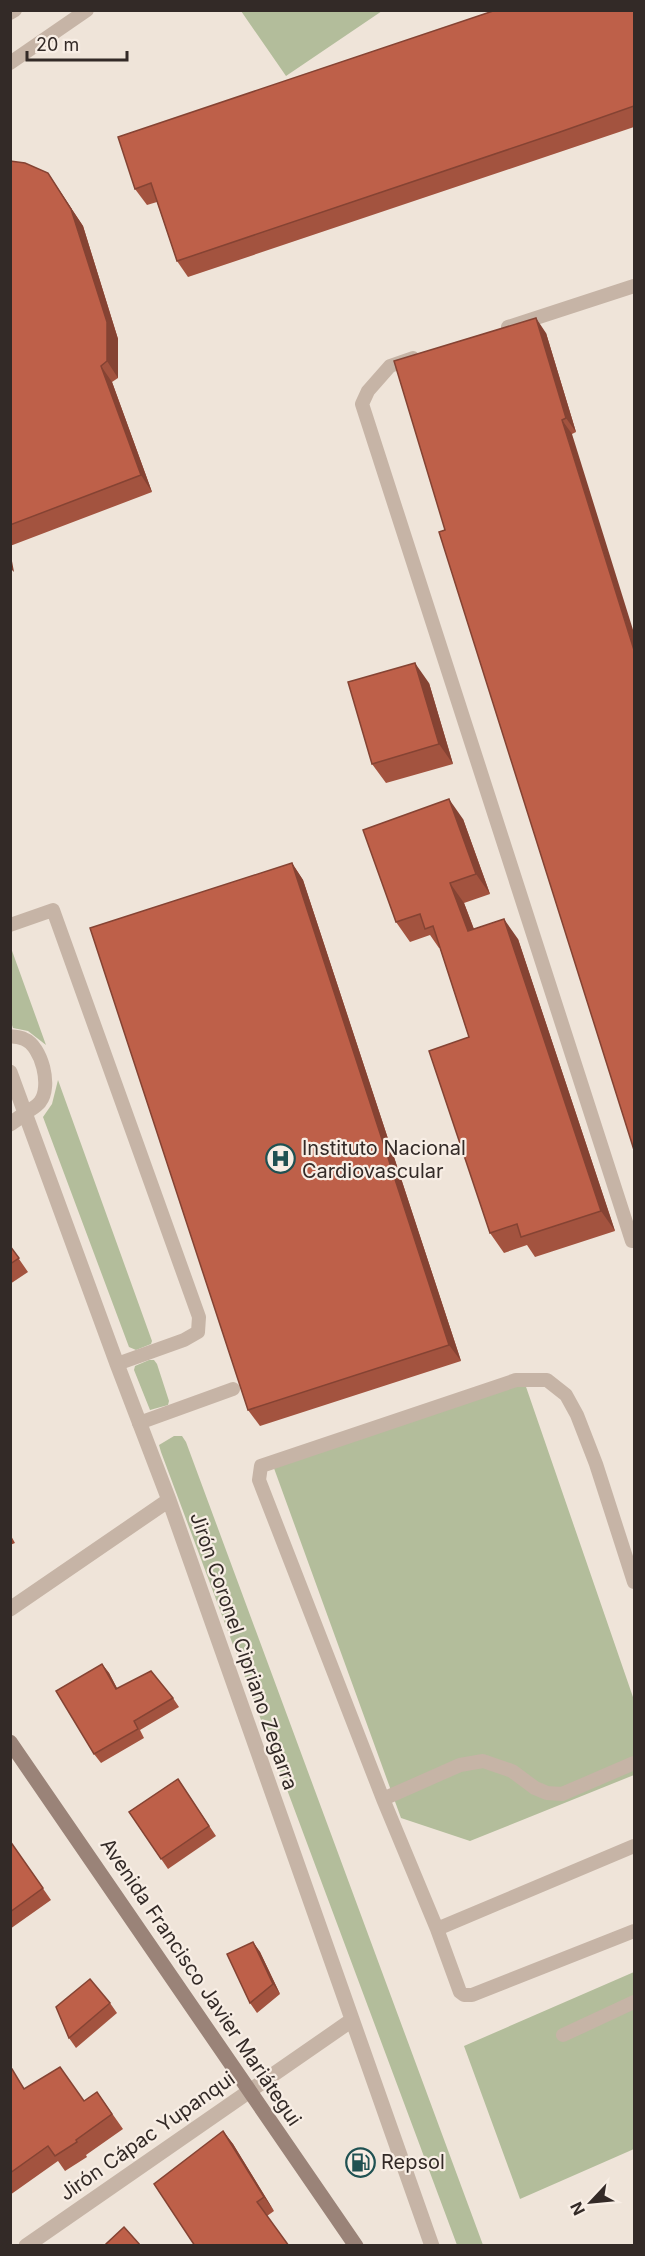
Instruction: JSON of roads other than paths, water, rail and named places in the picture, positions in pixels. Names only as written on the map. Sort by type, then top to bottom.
[{"type":"street","name":"Jirón Coronel Cipriano Zegarra","points":[[10,1072],[169,1500],[432,2246]]},
{"type":"street","points":[[10,1124],[26,1113]]},
{"type":"street","points":[[10,1609],[169,1500]]},
{"type":"street","name":"Avenida Francisco Javier Mariátegui","points":[[10,1742],[356,2246]]},
{"type":"street","name":"Jirón Cápac Yupanqui","points":[[26,2246],[352,2020]]},
{"type":"lane","points":[[10,14],[15,10]]},
{"type":"lane","points":[[10,63],[87,10]]},
{"type":"lane","points":[[490,333],[634,286]]},
{"type":"lane","points":[[423,355],[390,366],[368,391],[362,404],[632,1241]]},
{"type":"lane","points":[[10,925],[53,910],[199,1317],[198,1332],[184,1340],[117,1364]]},
{"type":"lane","points":[[10,1036],[26,1039],[35,1050],[47,1085],[40,1101],[26,1113]]},
{"type":"lane","points":[[634,1582],[596,1464],[577,1415],[566,1395],[547,1380],[516,1380],[261,1466],[259,1480],[460,1992],[464,1995],[472,1995],[634,1931]]},
{"type":"lane","points":[[139,1423],[233,1389]]},
{"type":"lane","points":[[383,1799],[460,1766],[483,1761],[512,1771],[535,1788],[547,1793],[561,1794],[634,1763]]},
{"type":"lane","points":[[437,1929],[634,1846]]},
{"type":"lane","points":[[563,2035],[634,2002]]},
{"type":"place","name":"Instituto Nacional Cardiovascular","points":[[281,1159]]},
{"type":"place","name":"Repsol","points":[[360,2162]]}]
